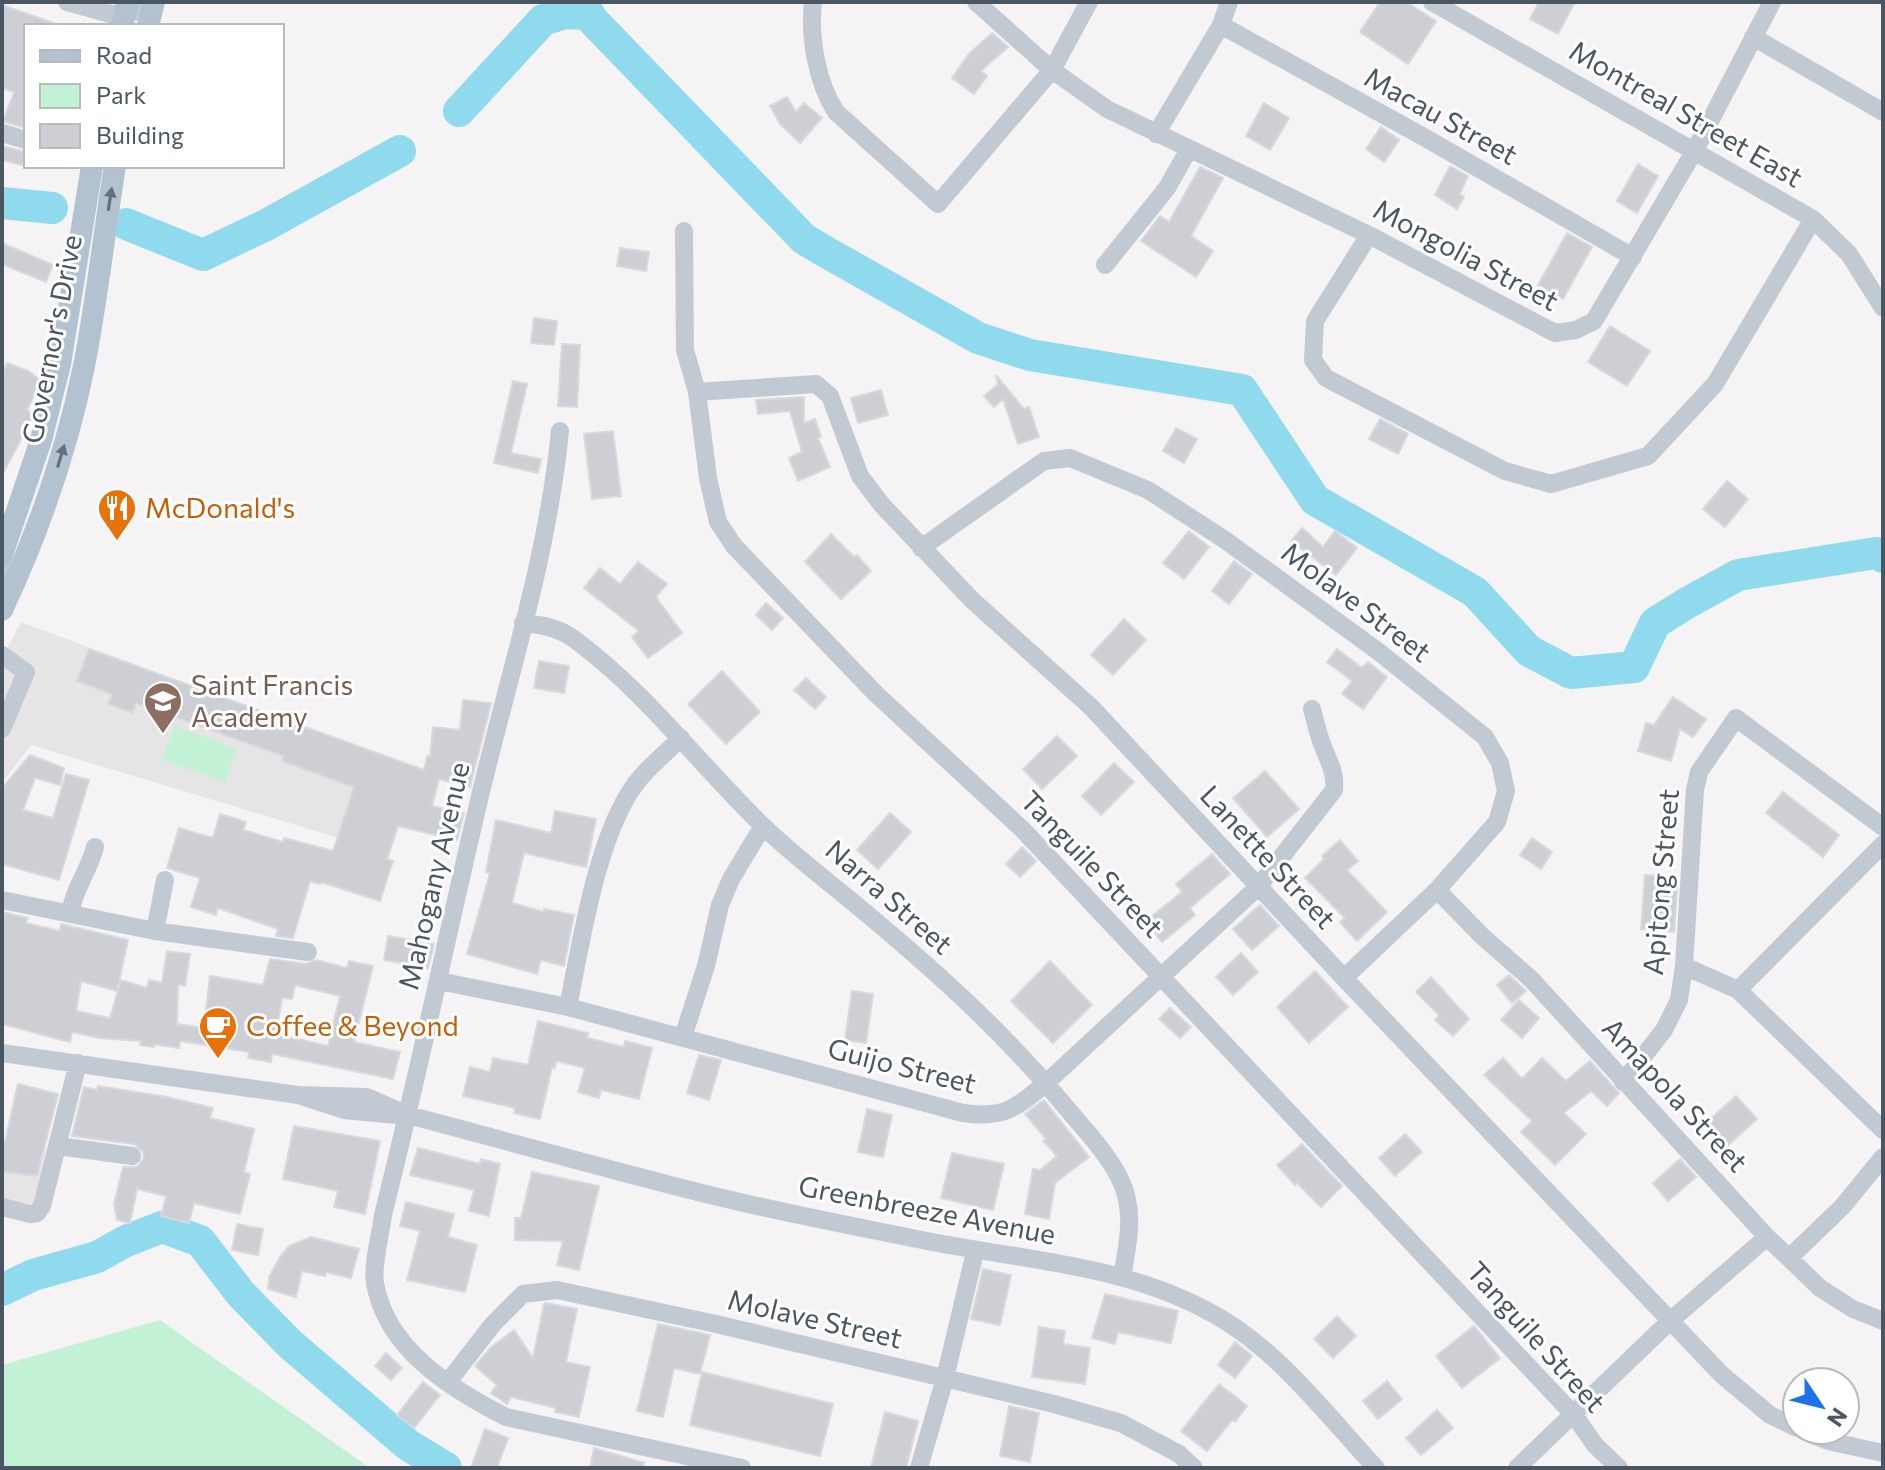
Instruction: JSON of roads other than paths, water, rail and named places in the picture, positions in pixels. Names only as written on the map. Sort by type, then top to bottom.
[{"type":"main road","name":"Governor's Drive","points":[[2,555],[41,440],[60,364],[92,168]]},
{"type":"main road","name":"Governor's Drive","points":[[2,610],[10,572],[49,492],[75,405],[88,342],[115,168]]},
{"type":"street","points":[[67,2],[114,15],[124,10],[151,14]]},
{"type":"street","points":[[813,2],[811,16],[819,65],[830,104],[938,204],[1052,70],[1089,2]]},
{"type":"street","name":"Mongolia Street","points":[[976,2],[1052,70],[1107,109],[1369,235],[1555,333],[1576,330],[1594,321],[1695,150],[1772,2]]},
{"type":"street","points":[[1156,134],[1221,25],[1229,2]]},
{"type":"street","name":"Montreal Street East","points":[[1432,2],[1813,219],[1849,254],[1883,308]]},
{"type":"street","name":"Macau Street","points":[[1221,25],[1633,257]]},
{"type":"street","points":[[1753,37],[1883,112]]},
{"type":"street","points":[[2,133],[24,139]]},
{"type":"street","points":[[1105,265],[1167,188],[1189,149]]},
{"type":"street","points":[[1369,235],[1315,321],[1313,360],[1326,378],[1505,471],[1551,484],[1648,456],[1715,384],[1813,219]]},
{"type":"street","name":"Tanguile Street","points":[[684,231],[685,350],[697,392],[708,478],[718,522],[734,546],[876,694],[1022,829],[1574,1415],[1595,1445],[1619,1468]]},
{"type":"street","name":"Lanette Street","points":[[697,392],[816,384],[825,390],[860,476],[921,548],[972,600],[1091,707],[1722,1375],[1770,1415],[1781,1420]]},
{"type":"street","name":"Mahogany Avenue","points":[[560,431],[556,480],[537,571],[479,799],[383,1215],[374,1280],[386,1319],[416,1358],[470,1398],[506,1417],[742,1468]]},
{"type":"street","name":"Molave Street","points":[[921,548],[1044,461],[1070,458],[1148,490],[1225,540],[1379,652],[1485,737],[1500,763],[1506,791],[1497,822],[1437,890],[1344,978]]},
{"type":"street","name":"Narra Street","points":[[523,623],[551,626],[572,638],[624,680],[763,826],[966,1002],[1046,1083],[1120,1178],[1130,1210],[1122,1277]]},
{"type":"street","points":[[2,655],[26,672],[2,729]]},
{"type":"street","name":"Guijo Street","points":[[439,981],[568,1007],[980,1115],[1010,1111],[1046,1083],[1258,887],[1334,790],[1332,765],[1321,743],[1312,709]]},
{"type":"street","name":"Apitong Street","points":[[1623,1082],[1664,1030],[1679,1000],[1684,966],[1695,790],[1699,772],[1736,718],[1883,827]]},
{"type":"street","points":[[568,1007],[589,908],[616,818],[639,778],[681,738]]},
{"type":"street","points":[[683,1037],[706,966],[720,905],[731,879],[763,826]]},
{"type":"street","points":[[1738,990],[1883,844]]},
{"type":"street","points":[[70,914],[72,901],[90,868],[95,847]]},
{"type":"street","points":[[155,931],[165,880]]},
{"type":"street","name":"Amapola Street","points":[[1437,890],[1482,936],[1531,979],[1767,1237],[1820,1288],[1853,1309],[1883,1321]]},
{"type":"street","points":[[2,900],[155,931],[308,952]]},
{"type":"street","points":[[1684,966],[1738,990],[1883,1130]]},
{"type":"street","name":"Greenbreeze Avenue","points":[[2,1053],[298,1095],[344,1110],[408,1115],[708,1195],[975,1252],[1047,1261],[1122,1277],[1204,1308],[1245,1334],[1284,1368],[1376,1468]]},
{"type":"street","points":[[2,1207],[30,1214],[37,1213],[42,1206],[78,1063]]},
{"type":"street","points":[[58,1146],[132,1156]]},
{"type":"street","points":[[1790,1257],[1842,1207],[1883,1157]]},
{"type":"street","points":[[1517,1468],[1670,1321],[1767,1237]]},
{"type":"street","points":[[919,1468],[945,1378],[975,1252]]},
{"type":"street","name":"Molave Street","points":[[448,1382],[493,1324],[523,1294],[557,1290],[716,1324],[1054,1404],[1121,1423],[1179,1454],[1194,1468]]},
{"type":"street","name":"Lanette Street","points":[[1851,1446],[1883,1453]]},
{"type":"waterway","points":[[575,2],[804,239],[978,338],[1030,355],[1242,390],[1315,500],[1475,592],[1529,651],[1571,673],[1634,667],[1655,623],[1738,575],[1876,553],[1883,557]]},
{"type":"waterway","points":[[459,111],[543,20],[565,13],[589,14]]},
{"type":"waterway","points":[[126,224],[203,255],[266,225],[400,151]]},
{"type":"waterway","points":[[2,203],[52,208]]},
{"type":"waterway","points":[[2,1290],[33,1275],[97,1257],[162,1227],[200,1241],[241,1294],[290,1344],[408,1445],[446,1468]]},
{"type":"place","name":"McDonald's","points":[[117,542]]},
{"type":"place","name":"Saint Francis Academy","points":[[163,735]]},
{"type":"place","name":"Coffee & Beyond","points":[[218,1060]]}]
